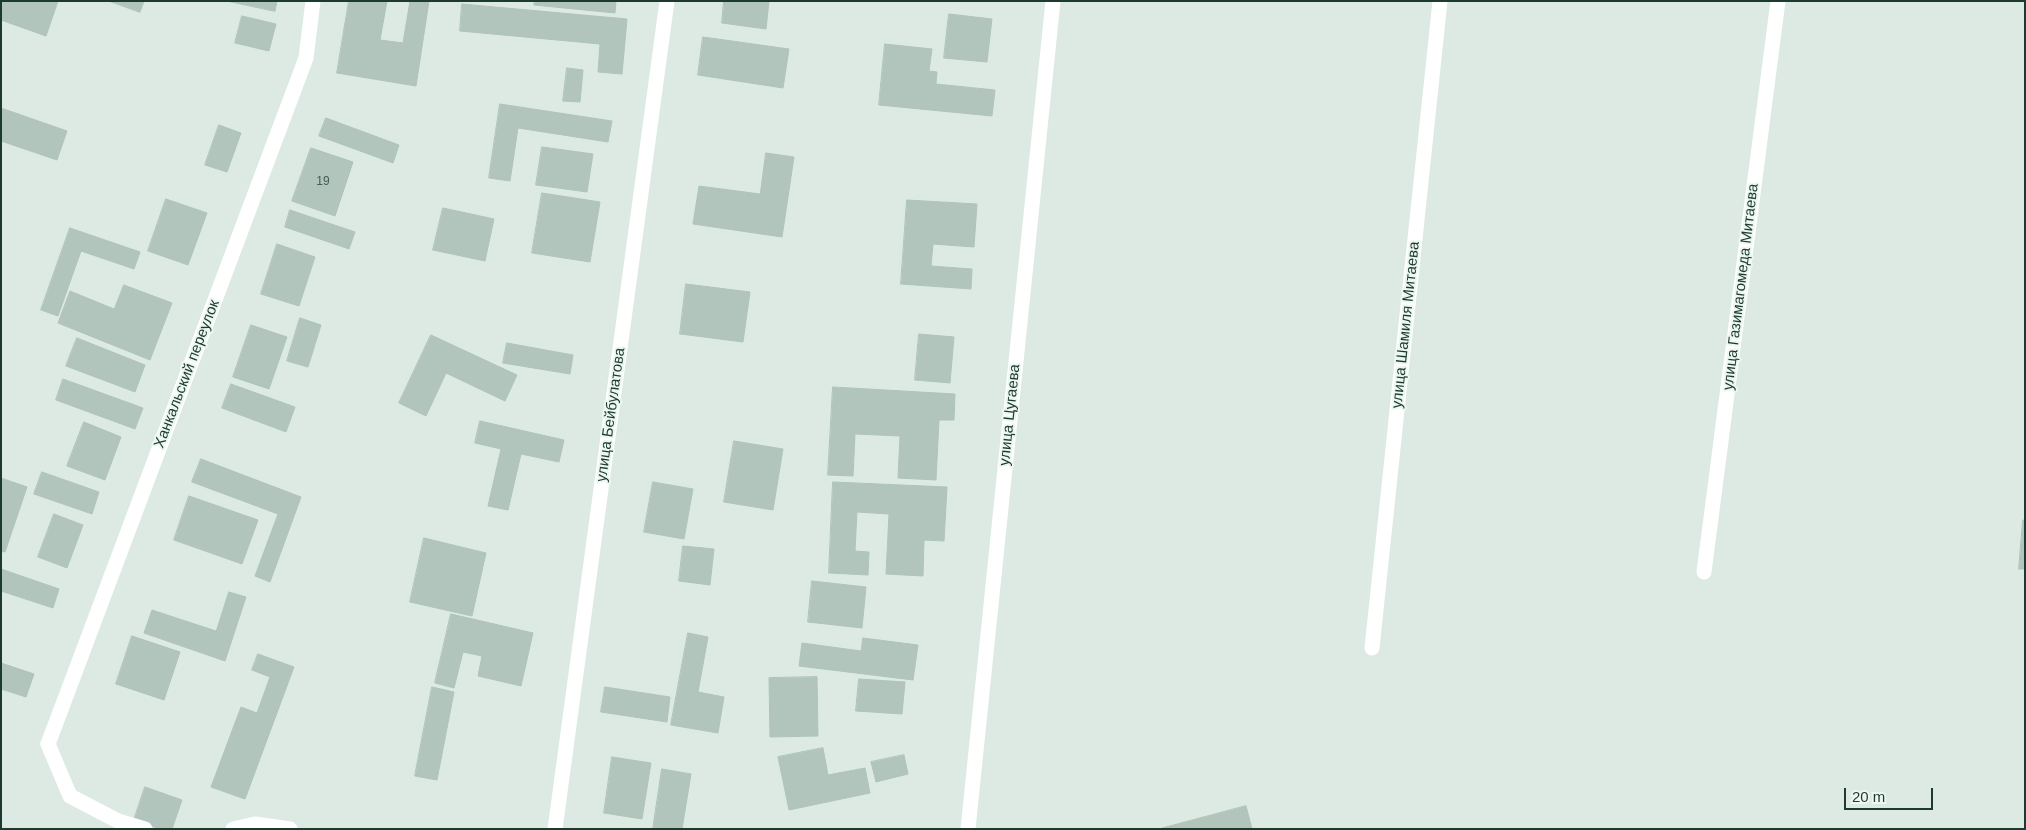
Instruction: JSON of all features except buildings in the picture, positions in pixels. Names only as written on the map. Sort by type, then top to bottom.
[{"type":"street","name":"Ханкальский переулок","points":[[144,829],[118,821],[70,796],[48,744],[306,58],[313,1]]},
{"type":"street","name":"улица Бейбулатова","points":[[555,829],[667,1]]},
{"type":"street","name":"улица Цугаева","points":[[968,829],[1053,1]]},
{"type":"street","name":"улица Шамиля Митаева","points":[[1372,648],[1440,1]]},
{"type":"street","name":"улица Газимагомеда Митаева","points":[[1704,572],[1778,1]]},
{"type":"street","points":[[233,829],[255,824],[290,829]]}]
